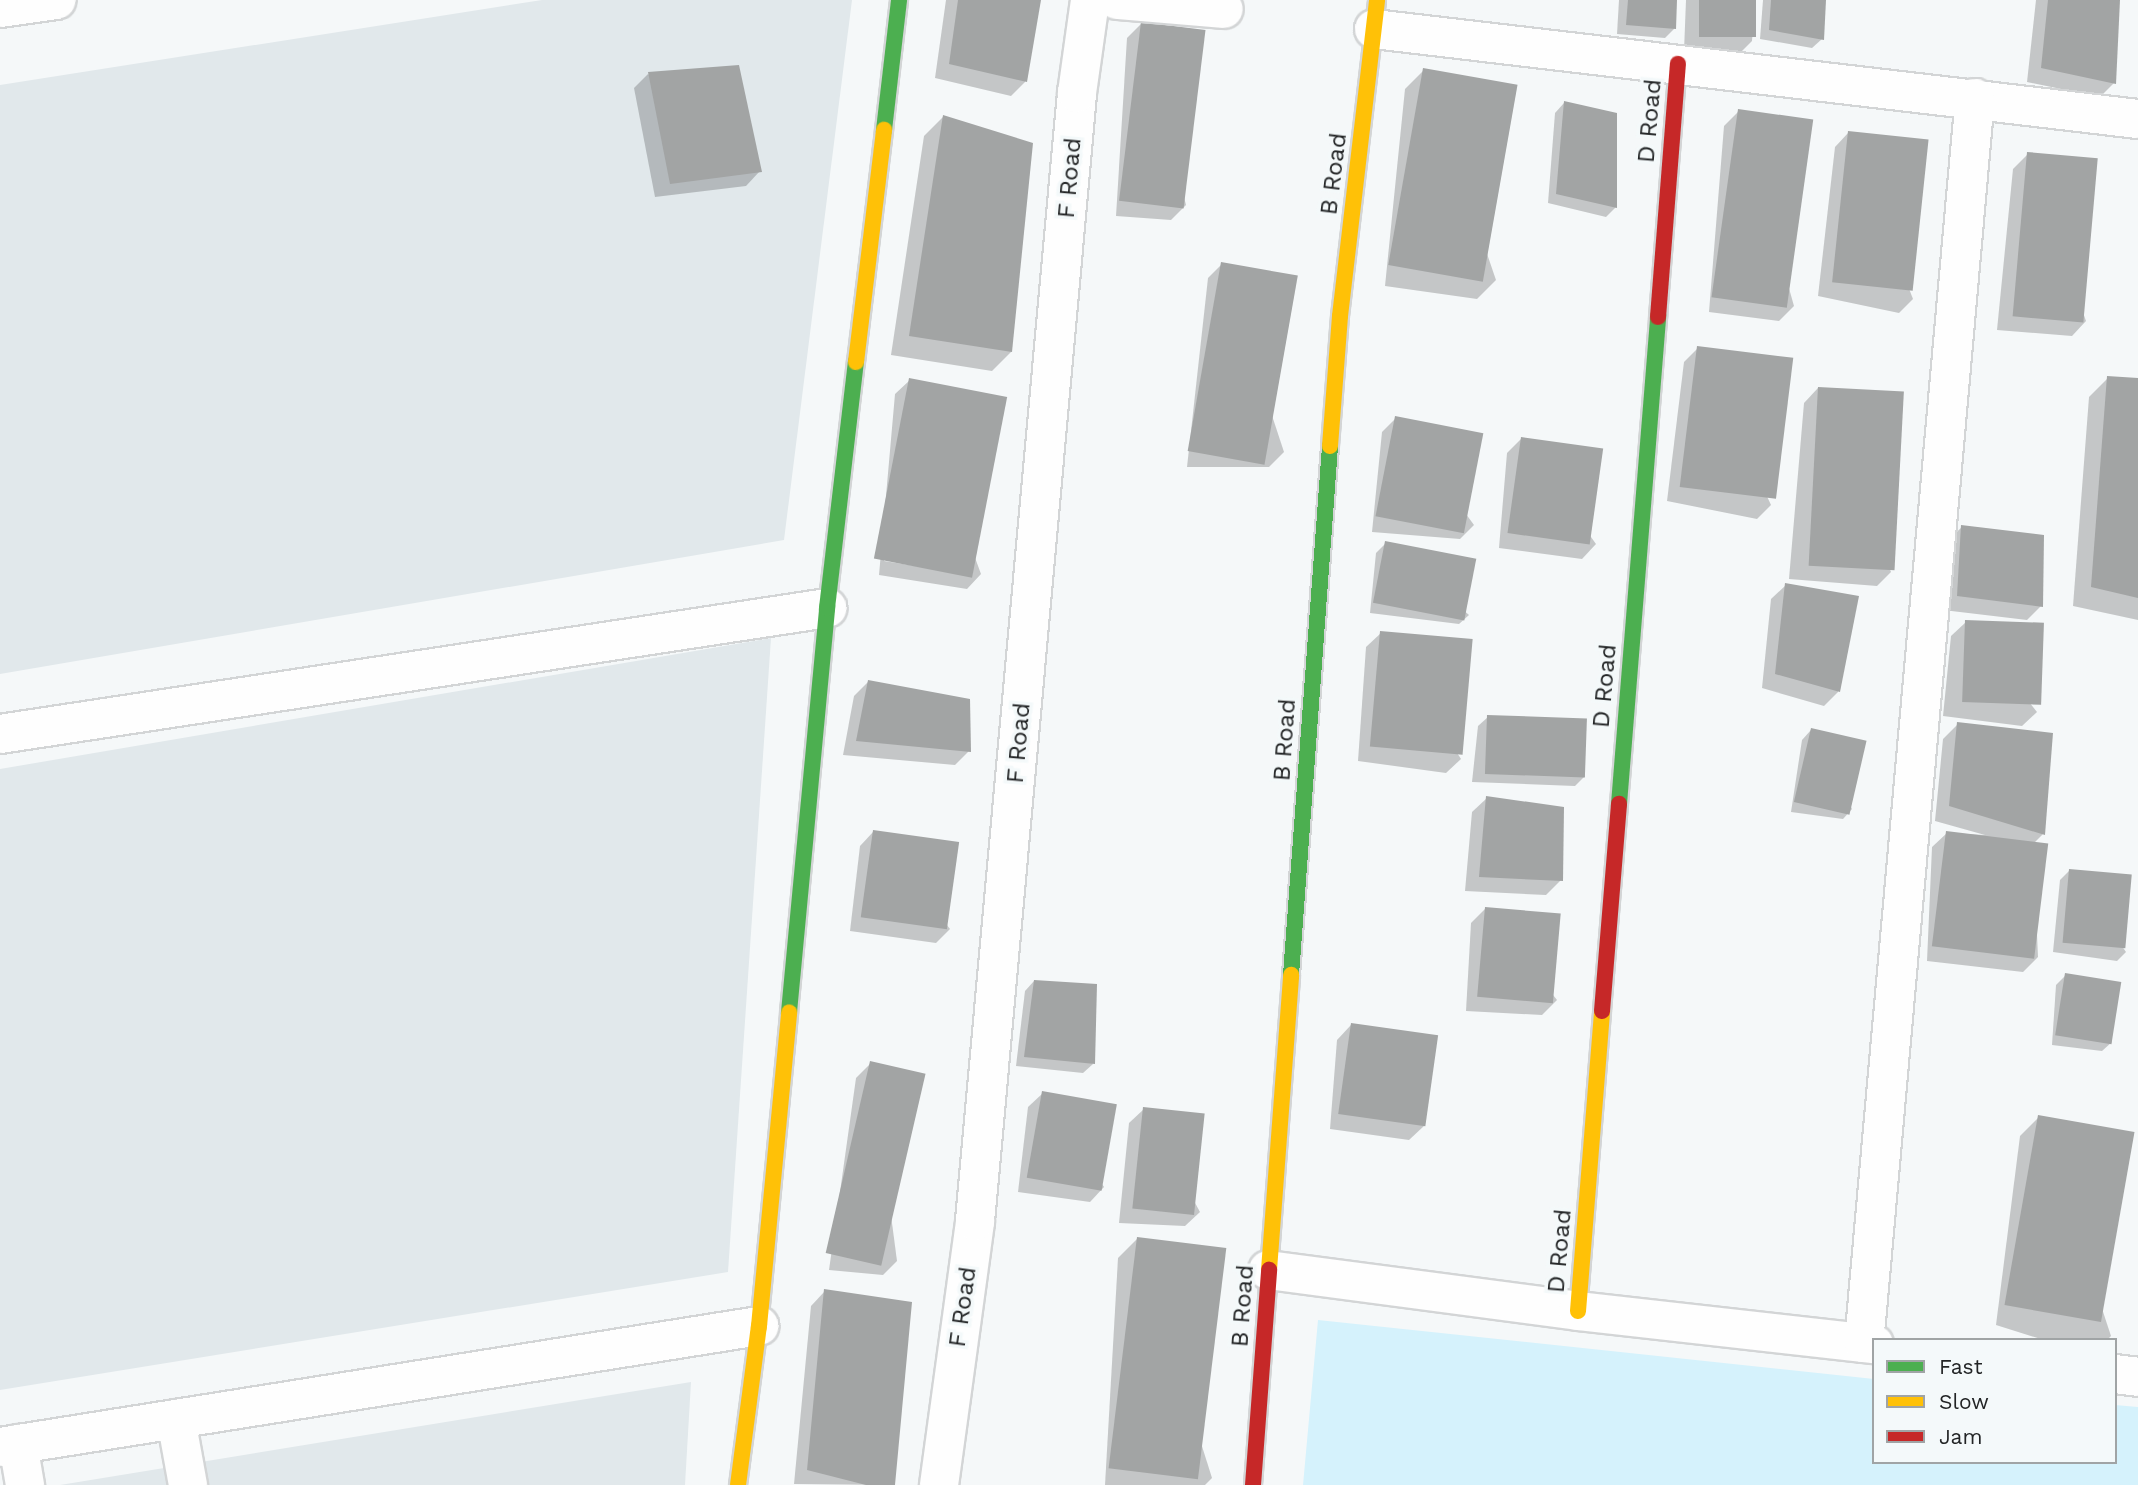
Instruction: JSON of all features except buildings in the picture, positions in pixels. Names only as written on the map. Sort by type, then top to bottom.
[{"type":"street","points":[[0,8],[56,0]]},
{"type":"street","points":[[738,1485],[759,1326],[827,608],[899,0]]},
{"type":"street","name":"F Road","points":[[939,1485],[975,1221],[1075,121],[1090,0]]},
{"type":"street","points":[[1117,0],[1224,9]]},
{"type":"street","points":[[1375,15],[1678,64],[2138,119]]},
{"type":"street","name":"B Road","points":[[1253,1485],[1340,316],[1375,15]]},
{"type":"street","name":"D Road","points":[[1578,1311],[1678,64]]},
{"type":"street","points":[[1268,1270],[1578,1311],[1869,1343],[1975,98]]},
{"type":"street","points":[[0,734],[827,608]]},
{"type":"street","points":[[25,1485],[9,1446],[759,1326]]},
{"type":"street","points":[[2117,1374],[2138,1377]]},
{"type":"street","points":[[176,1419],[188,1485]]},
{"type":"shaded area","points":[[542,0],[852,0],[784,540],[0,674],[0,85]]},
{"type":"shaded area","points":[[771,638],[728,1272],[0,1390],[0,769]]},
{"type":"shaded area","points":[[1318,1320],[1872,1379],[1872,1464],[2117,1464],[2117,1405],[2138,1407],[2138,1485],[1303,1485]]},
{"type":"shaded area","points":[[691,1382],[685,1485],[60,1485]]},
{"type":"traffic: fast","points":[[884,130],[899,0]]},
{"type":"traffic: fast","points":[[1619,804],[1658,317]]},
{"type":"traffic: fast","points":[[789,1012],[827,608],[856,362]]},
{"type":"traffic: fast","points":[[1291,975],[1330,446]]},
{"type":"traffic: slow","points":[[1330,446],[1340,316],[1377,0]]},
{"type":"traffic: slow","points":[[856,362],[884,130]]},
{"type":"traffic: slow","points":[[1269,1270],[1291,975]]},
{"type":"traffic: slow","points":[[1578,1311],[1602,1011]]},
{"type":"traffic: slow","points":[[738,1485],[759,1326],[789,1012]]},
{"type":"traffic: jam","points":[[1658,317],[1678,64]]},
{"type":"traffic: jam","points":[[1602,1011],[1619,804]]},
{"type":"traffic: jam","points":[[1253,1485],[1269,1270]]}]
